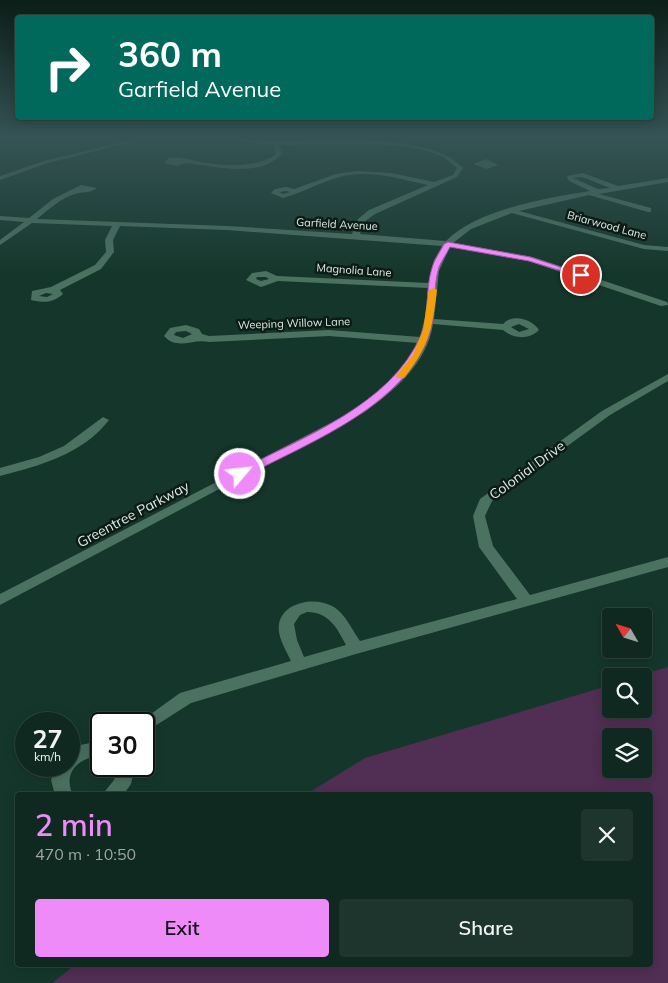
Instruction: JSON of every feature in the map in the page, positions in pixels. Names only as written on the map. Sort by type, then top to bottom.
[{"type":"street","points":[[294,191],[320,183]]},
{"type":"street","points":[[426,183],[438,185]]},
{"type":"street","points":[[355,236],[361,221],[372,212],[442,183]]},
{"type":"street","name":"Greentree Parkway","points":[[576,183],[595,193]]},
{"type":"street","name":"Greentree Parkway","points":[[604,183],[617,188]]},
{"type":"street","name":"Greentree Parkway","points":[[0,600],[346,419],[383,393],[417,355],[429,321],[436,267],[448,244],[463,231],[531,205],[617,188],[658,183]]},
{"type":"street","points":[[0,243],[66,194],[75,191]]},
{"type":"street","points":[[595,193],[648,210]]},
{"type":"street","name":"Briarwood Lane","points":[[512,211],[644,247],[668,249]]},
{"type":"street","name":"Garfield Avenue","points":[[0,218],[355,236],[448,244],[530,259],[664,304]]},
{"type":"street","points":[[53,290],[98,267],[110,252],[107,243],[109,236],[118,224]]},
{"type":"street","name":"Magnolia Lane","points":[[274,278],[433,286]]},
{"type":"street","points":[[429,321],[506,327]]},
{"type":"street","name":"Weeping Willow Lane","points":[[196,336],[209,339],[353,333],[423,340]]},
{"type":"street","name":"Colonial Drive","points":[[527,602],[486,546],[479,516],[486,499],[606,413],[668,377]]},
{"type":"street","points":[[0,472],[46,458],[74,446],[87,437],[103,420]]},
{"type":"street","points":[[155,719],[186,698],[356,648],[668,562]]},
{"type":"street","points":[[300,665],[285,626],[287,618],[295,610],[310,606],[328,610],[340,623],[356,648]]},
{"type":"street","points":[[60,777],[60,787],[62,792]]},
{"type":"street","points":[[114,792],[122,784],[124,777]]},
{"type":"shaded area","points":[[668,667],[668,983],[52,983],[72,967],[653,967],[653,792],[310,792],[365,758],[602,688],[602,718],[652,718],[652,672]]},
{"type":"slow traffic","points":[[401,376],[417,355],[428,330],[433,290]]},
{"type":"route","points":[[240,474],[366,407],[402,374],[417,355],[428,330],[436,267],[442,251],[448,244],[530,259],[581,275]]}]
